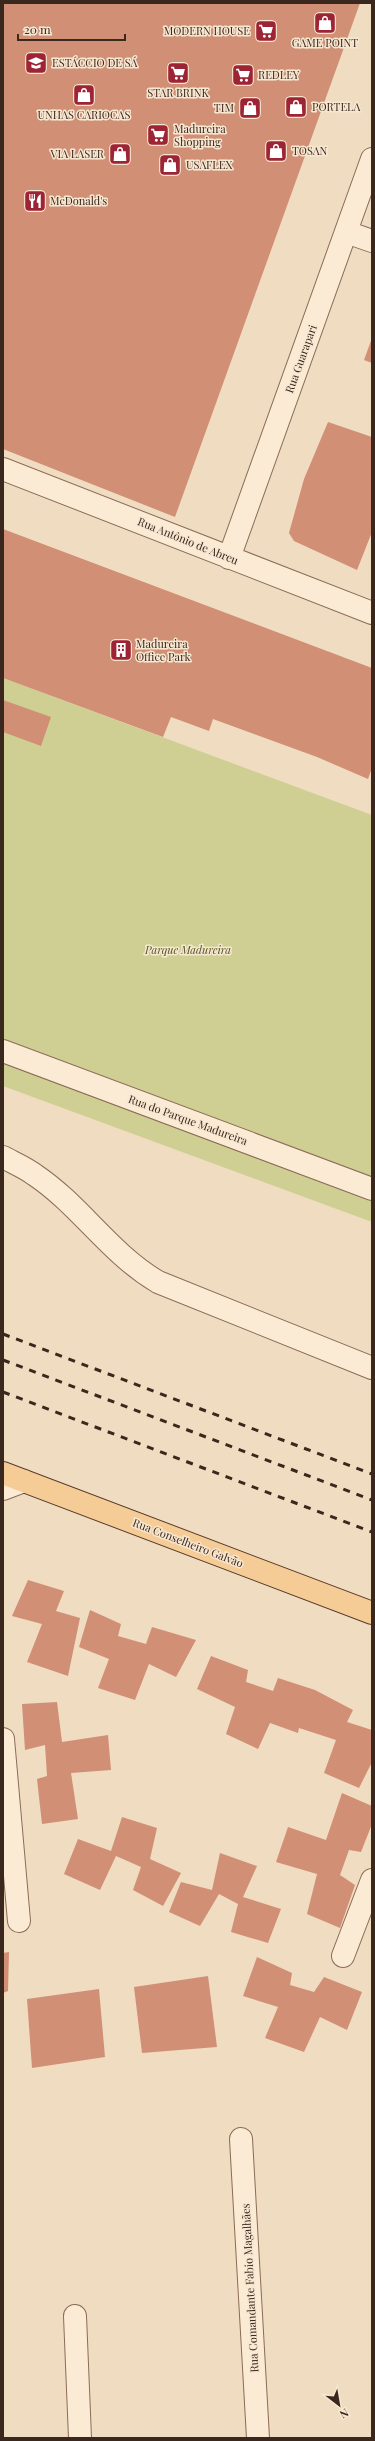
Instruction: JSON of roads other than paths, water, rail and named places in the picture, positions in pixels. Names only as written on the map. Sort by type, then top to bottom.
[{"type":"main road","name":"Rua Conselheiro Galvão","points":[[3,1473],[372,1613]]},
{"type":"street","name":"Rua Guarapari","points":[[229,558],[372,160]]},
{"type":"street","points":[[346,232],[372,241]]},
{"type":"street","name":"Rua Antônio de Abreu","points":[[3,469],[372,613]]},
{"type":"street","name":"Rua do Parque Madureira","points":[[3,1052],[372,1189]]},
{"type":"street","points":[[3,1157],[35,1174],[72,1206],[108,1244],[138,1270],[158,1282],[372,1368]]},
{"type":"street","points":[[3,1489],[24,1481]]},
{"type":"street","points":[[3,1739],[19,1921]]},
{"type":"street","points":[[343,1956],[372,1880]]},
{"type":"street","name":"Rua Comandante Fabio Magalhães","points":[[241,2139],[258,2438]]},
{"type":"street","points":[[75,2316],[80,2438]]},
{"type":"railway","points":[[3,1334],[372,1474]]},
{"type":"railway","points":[[3,1360],[372,1500]]},
{"type":"railway","points":[[3,1392],[372,1532]]},
{"type":"place","name":"GAME POINT","points":[[325,23]]},
{"type":"place","name":"MODERN HOUSE","points":[[266,31]]},
{"type":"place","name":"ESTÁCCIO DE SÁ","points":[[36,63]]},
{"type":"place","name":"STAR BRINK","points":[[178,73]]},
{"type":"place","name":"REDLEY","points":[[243,75]]},
{"type":"place","name":"UNHAS CARIOCAS","points":[[84,95]]},
{"type":"place","name":"PORTELA","points":[[296,107]]},
{"type":"place","name":"TIM","points":[[250,108]]},
{"type":"place","name":"Madureira Shopping","points":[[158,135]]},
{"type":"place","name":"TOSAN","points":[[276,151]]},
{"type":"place","name":"VIA LASER","points":[[120,154]]},
{"type":"place","name":"USAFLEX","points":[[170,165]]},
{"type":"place","name":"McDonald's","points":[[35,201]]},
{"type":"place","name":"Madureira Office Park","points":[[121,650]]},
{"type":"park label","name":"Parque Madureira","points":[[188,950]]}]
